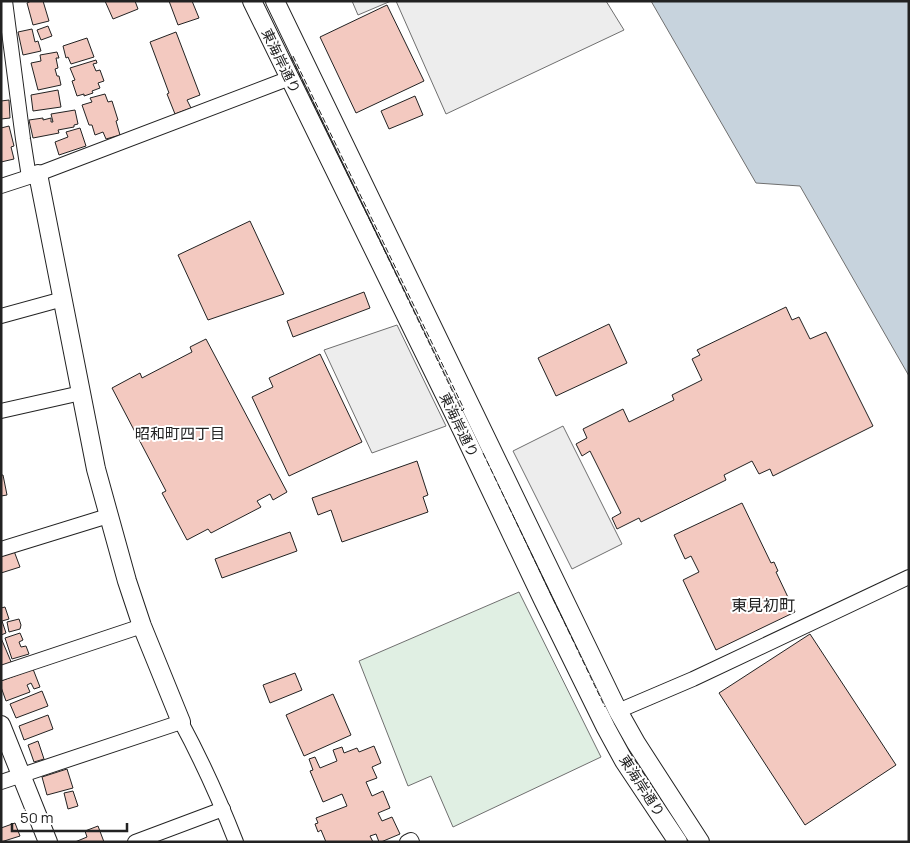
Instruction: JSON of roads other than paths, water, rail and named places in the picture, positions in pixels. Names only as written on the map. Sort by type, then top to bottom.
[{"type":"street","points":[[1,3],[5,1],[22,139],[33,175],[62,299],[96,469],[108,516],[142,626],[181,722],[200,758],[236,842]]},
{"type":"street","name":"東海岸通り","points":[[252,1],[610,736],[624,761],[678,842]]},
{"type":"street","name":"東海岸通り","points":[[275,1],[618,711],[636,743],[700,842]]},
{"type":"street","points":[[1,186],[290,78]]},
{"type":"street","points":[[1,316],[62,299]]},
{"type":"street","points":[[1,411],[82,392]]},
{"type":"street","points":[[1,549],[108,516]]},
{"type":"street","points":[[618,711],[693,679],[909,578]]},
{"type":"street","points":[[1,673],[142,626]]},
{"type":"street","points":[[1,782],[181,722]]},
{"type":"street","points":[[1,726],[48,842]]},
{"type":"street","points":[[135,842],[223,809]]},
{"type":"street","points":[[407,842],[411,840],[412,842]]},
{"type":"district","name":"昭和町四丁目","points":[[180,434]]},
{"type":"district","name":"東見初町","points":[[763,605]]}]
